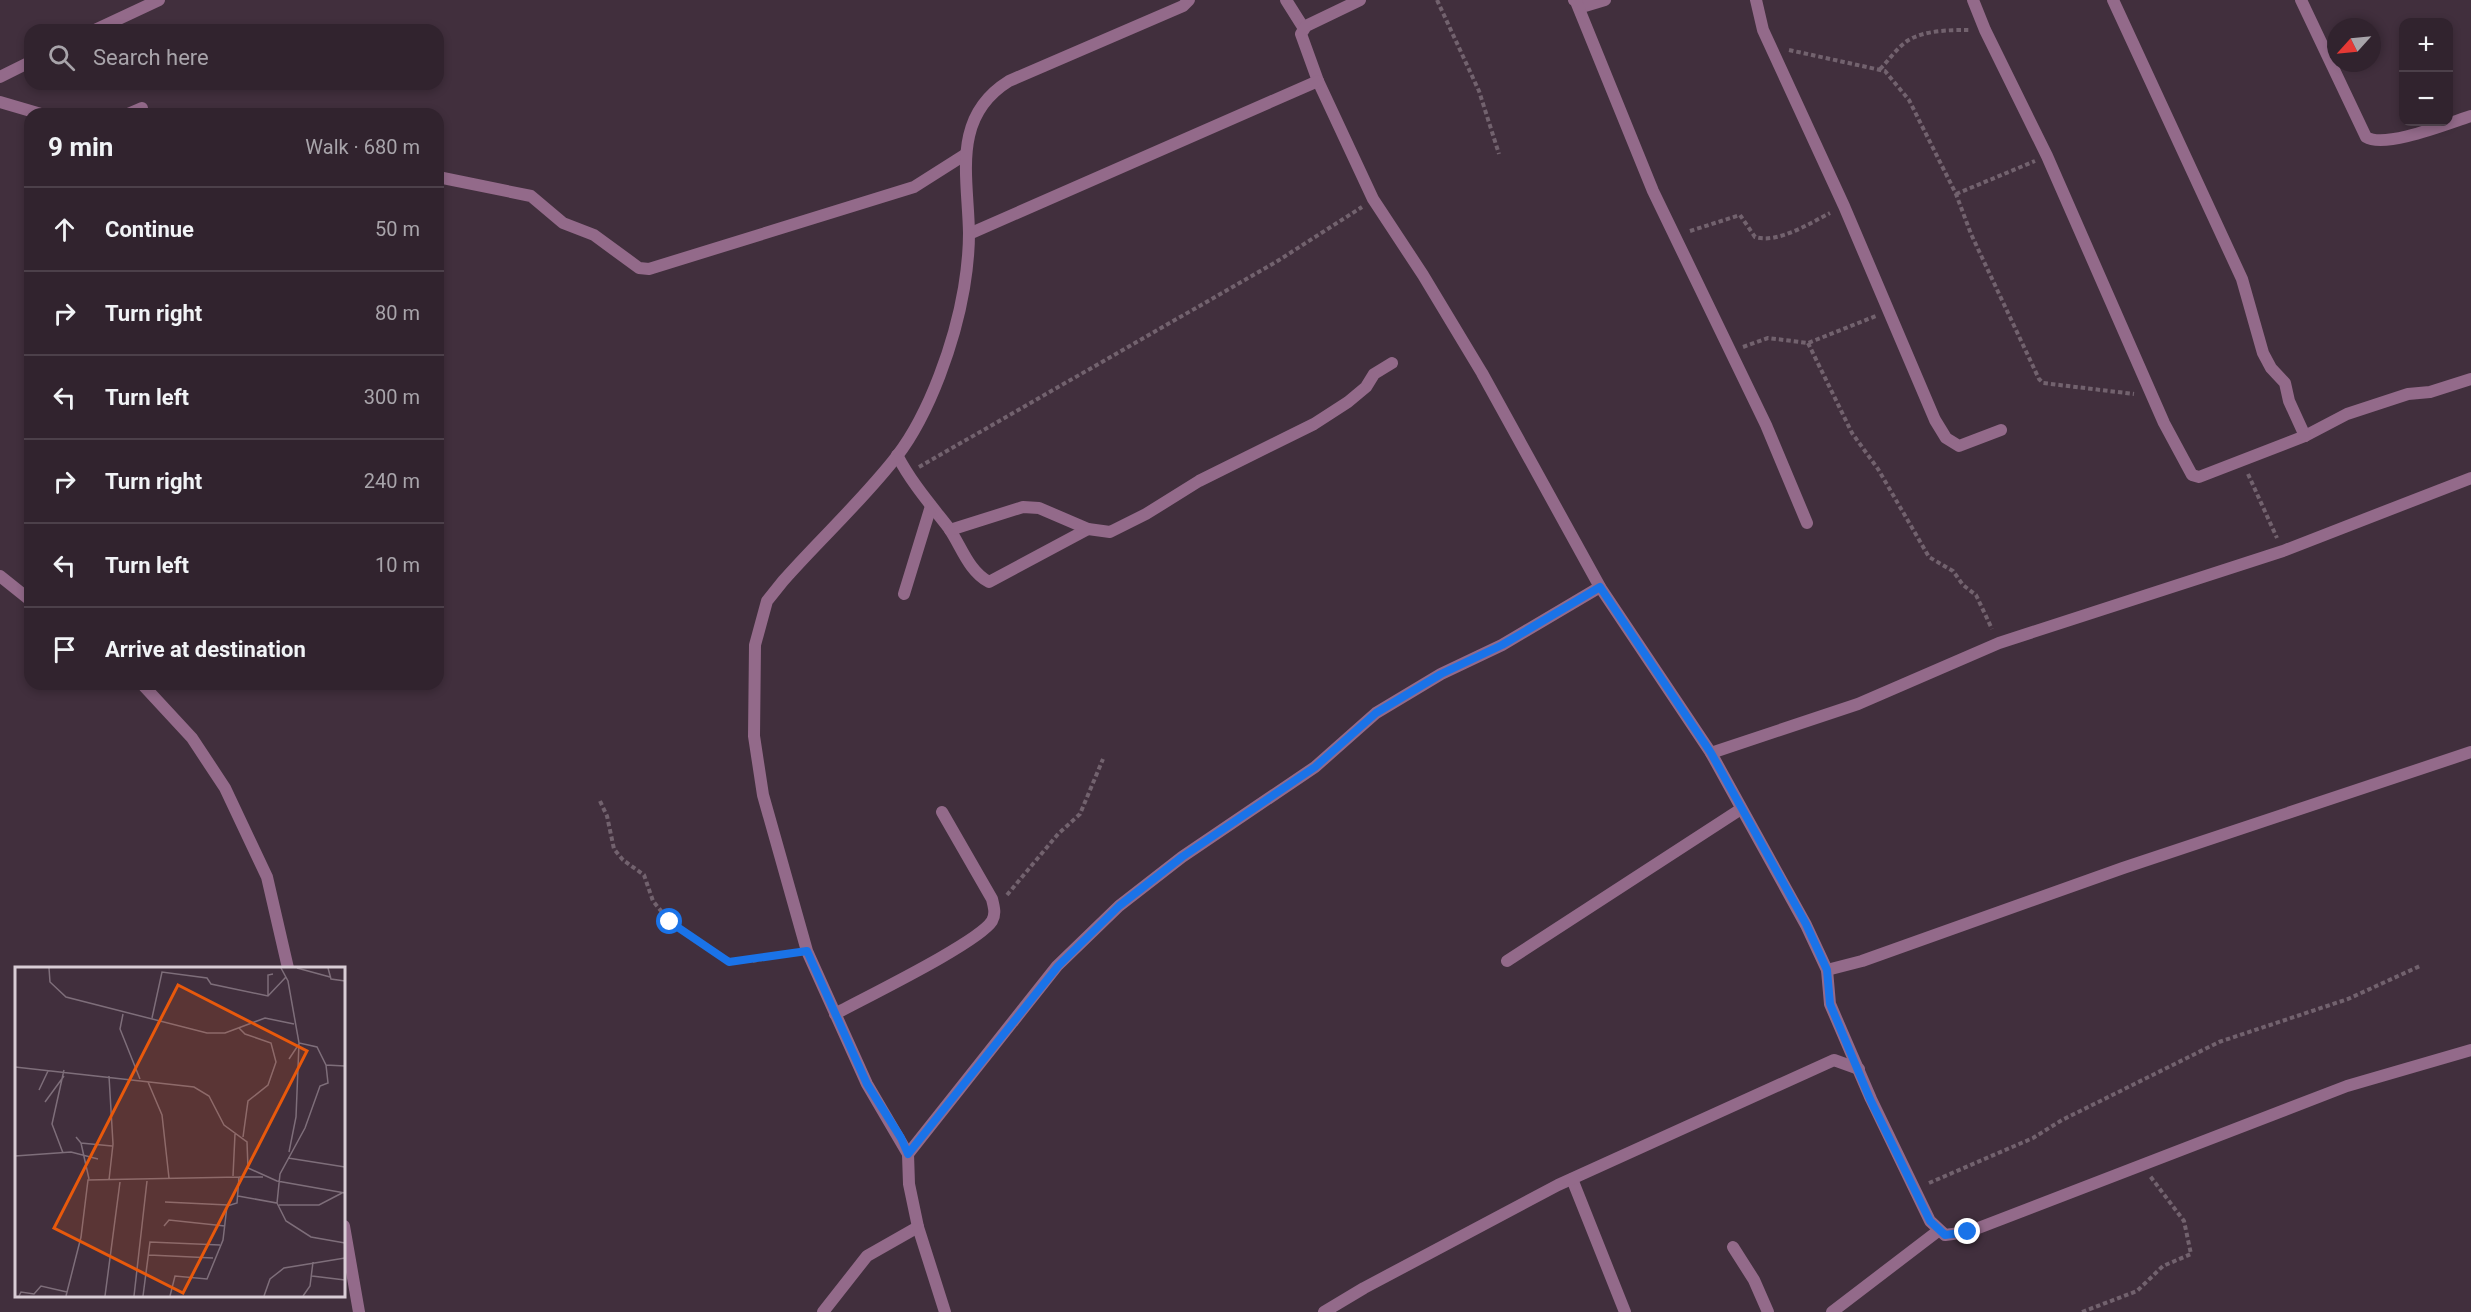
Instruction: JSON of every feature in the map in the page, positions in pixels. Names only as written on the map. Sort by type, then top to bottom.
[{"type":"street","points":[[108,24],[159,0]]},
{"type":"street","points":[[945,1312],[918,1227],[909,1184],[908,1154],[901,1138],[867,1084],[807,951],[757,764],[754,725],[758,628],[767,602],[783,580],[897,455],[932,390],[955,325],[964,287],[969,234],[964,166],[971,125],[981,105],[993,90],[1040,66],[1172,11],[1189,0]]},
{"type":"street","points":[[1286,0],[1303,27],[1301,34],[1318,81],[1373,199],[1423,275],[1482,373],[1600,587],[1711,753],[1785,886],[1827,970],[1830,1004],[1858,1069],[1915,1190],[1938,1231],[1945,1235],[1968,1232],[2347,1086],[2471,1050]]},
{"type":"street","points":[[1303,27],[1360,0]]},
{"type":"street","points":[[1575,2],[1585,6],[1605,0]]},
{"type":"street","points":[[1756,0],[1763,30],[1844,206],[1935,420],[1946,438],[1959,446],[2001,430]]},
{"type":"street","points":[[1973,0],[1985,30],[2047,156],[2164,423],[2192,475],[2199,477],[2306,436],[2347,414],[2408,394],[2430,392],[2471,379]]},
{"type":"street","points":[[2113,0],[2242,279],[2263,353],[2271,368],[2285,382],[2289,401],[2306,436]]},
{"type":"street","points":[[2301,0],[2366,137],[2377,141],[2405,136],[2471,116]]},
{"type":"street","points":[[1575,2],[1673,237],[1766,425],[1807,523]]},
{"type":"street","points":[[0,77],[24,65]]},
{"type":"street","points":[[969,234],[1318,81]]},
{"type":"street","points":[[0,102],[24,109]]},
{"type":"street","points":[[444,178],[531,196],[563,223],[594,235],[639,268],[649,269],[914,187],[966,154]]},
{"type":"street","points":[[950,530],[1023,507],[1039,507],[1088,529],[1110,531],[1146,514],[1199,481],[1284,441],[1348,402],[1366,387],[1374,374],[1392,363]]},
{"type":"street","points":[[897,455],[906,473],[950,530],[966,559],[983,578],[993,582],[1088,529]]},
{"type":"street","points":[[1711,753],[1858,704],[1999,644],[2283,551],[2471,478]]},
{"type":"street","points":[[904,594],[931,506]]},
{"type":"street","points":[[0,576],[24,595]]},
{"type":"street","points":[[908,1154],[1058,966],[1119,906],[1182,857],[1315,767],[1376,713],[1441,674],[1502,645],[1600,587]]},
{"type":"street","points":[[148,690],[192,738],[225,788],[267,877],[288,967]]},
{"type":"street","points":[[1827,970],[1862,961],[2122,868],[2471,752]]},
{"type":"street","points":[[1507,961],[1741,809]]},
{"type":"street","points":[[835,1014],[985,929],[993,920],[995,909],[942,812]]},
{"type":"street","points":[[1324,1312],[1364,1288],[1572,1179],[1829,1061],[1837,1060],[1858,1069]]},
{"type":"street","points":[[1572,1179],[1625,1312]]},
{"type":"street","points":[[823,1312],[867,1256],[918,1227]]},
{"type":"street","points":[[1832,1312],[1938,1231]]},
{"type":"street","points":[[345,1232],[359,1312]]},
{"type":"street","points":[[1733,1247],[1754,1280],[1768,1312]]},
{"type":"path","points":[[1437,0],[1479,92],[1499,154]]},
{"type":"path","points":[[1880,69],[1899,48],[1917,36],[1951,30],[1985,30]]},
{"type":"path","points":[[1771,46],[1846,64],[1880,69],[1885,71],[1909,100],[1956,194],[1971,234],[2039,379],[2043,383],[2155,398]]},
{"type":"path","points":[[1956,194],[2047,156]]},
{"type":"path","points":[[906,473],[1276,262],[1373,199]]},
{"type":"path","points":[[1673,237],[1740,215],[1755,237],[1762,238],[1800,227],[1844,206]]},
{"type":"path","points":[[1725,341],[1737,349],[1768,338],[1808,344],[1887,311]]},
{"type":"path","points":[[1808,344],[1852,433],[1878,469],[1929,556],[1953,571],[1963,585],[1976,595],[1999,644]]},
{"type":"path","points":[[2241,460],[2283,551]]},
{"type":"path","points":[[995,909],[1058,834],[1080,814],[1103,759]]},
{"type":"path","points":[[600,801],[607,816],[614,849],[623,860],[644,875],[653,901],[670,922],[729,962],[807,951]]},
{"type":"path","points":[[1915,1190],[2033,1138],[2062,1120],[2219,1042],[2348,999],[2420,966]]},
{"type":"path","points":[[2082,1312],[2137,1291],[2163,1266],[2191,1254],[2184,1221],[2142,1165]]},
{"type":"route","points":[[670,922],[729,962],[752,961],[807,951],[867,1084],[901,1138],[908,1154],[1032,995],[1119,906],[1182,857],[1273,798],[1315,767],[1356,728],[1376,713],[1441,674],[1502,645],[1600,587],[1711,753],[1806,924],[1827,970],[1830,1004],[1870,1099],[1930,1221],[1938,1231],[1945,1235],[1968,1232]]}]
